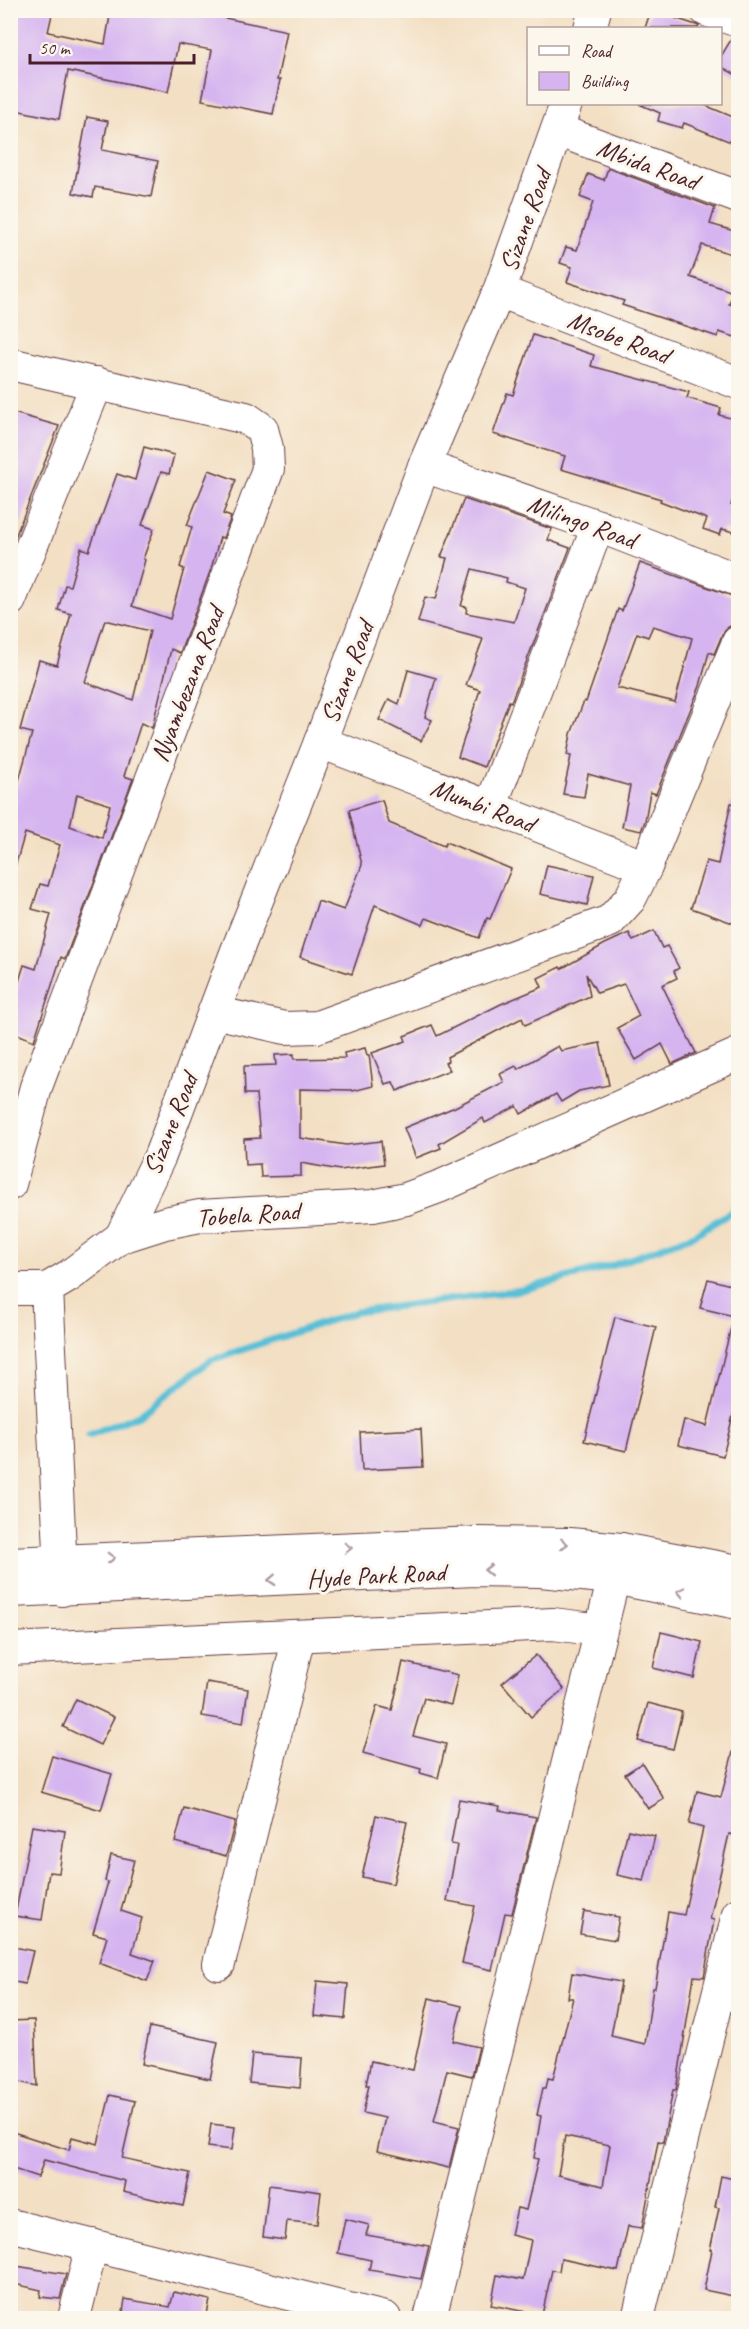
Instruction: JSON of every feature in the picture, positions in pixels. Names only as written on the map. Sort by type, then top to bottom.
[{"type":"street","points":[[590,27],[596,10]]},
{"type":"street","points":[[706,10],[738,21]]},
{"type":"street","name":"Mbida Road","points":[[561,117],[738,197]]},
{"type":"street","name":"Sizane Road","points":[[121,1237],[160,1156],[424,466],[499,291],[561,117]]},
{"type":"street","name":"Msobe Road","points":[[499,291],[738,383]]},
{"type":"street","name":"Nyambezana Road","points":[[10,364],[246,418],[262,429],[267,448],[267,469],[23,1087],[10,1184]]},
{"type":"street","points":[[10,600],[97,383]]},
{"type":"street","name":"Milingo Road","points":[[424,466],[598,526],[738,580]]},
{"type":"street","points":[[490,808],[598,526]]},
{"type":"street","points":[[214,1012],[285,1028],[317,1028],[610,921],[630,899],[646,867],[738,642]]},
{"type":"street","name":"Mumbi Road","points":[[320,742],[646,867]]},
{"type":"street","name":"Tobela Road","points":[[47,1289],[69,1276],[121,1237],[165,1223],[200,1216],[373,1206],[406,1198],[441,1186],[738,1054]]},
{"type":"street","points":[[10,1289],[47,1289],[62,1575]]},
{"type":"street","name":"Hyde Park Road","points":[[10,1563],[62,1575],[540,1571],[617,1563],[738,1571]]},
{"type":"street","points":[[430,2319],[617,1563]]},
{"type":"street","name":"Hyde Park Road","points":[[617,1563],[738,1603]]},
{"type":"street","name":"Hyde Park Road","points":[[10,1591],[62,1575]]},
{"type":"street","points":[[10,1649],[553,1624],[601,1629]]},
{"type":"street","points":[[219,1965],[299,1636]]},
{"type":"street","points":[[638,2319],[725,2031],[738,1914]]},
{"type":"street","points":[[10,2225],[92,2245],[311,2310],[385,2319]]},
{"type":"street","points":[[74,2319],[92,2245]]},
{"type":"building","points":[[10,10],[53,10],[48,32],[105,44],[111,10],[187,10],[287,31],[273,114],[202,100],[212,50],[178,44],[168,92],[68,71],[59,119],[10,109]]},
{"type":"building","points":[[651,10],[699,26],[698,27],[645,27]]},
{"type":"building","points":[[732,38],[738,39],[738,76],[722,67],[722,55]]},
{"type":"building","points":[[641,105],[704,105],[738,119],[738,145],[684,123],[682,128],[658,121],[660,113]]},
{"type":"building","points":[[87,117],[108,121],[102,150],[158,161],[151,197],[95,187],[93,197],[73,193]]},
{"type":"building","points":[[608,168],[715,208],[710,224],[738,232],[738,256],[702,245],[690,277],[733,292],[729,304],[738,306],[738,338],[719,332],[718,337],[622,305],[624,301],[567,282],[572,267],[560,263],[566,247],[577,250],[593,202],[580,197],[588,174],[604,180]]},
{"type":"building","points":[[533,335],[594,355],[591,366],[689,392],[687,398],[721,408],[719,415],[738,420],[738,486],[731,505],[738,507],[738,533],[722,529],[720,535],[703,529],[707,519],[660,501],[661,499],[561,469],[565,456],[493,434],[507,393],[513,395]]},
{"type":"building","points":[[10,412],[59,426],[10,550]]},
{"type":"building","points":[[144,447],[174,455],[169,474],[161,472],[142,525],[154,529],[143,559],[145,560],[132,606],[170,619],[184,569],[180,567],[192,527],[187,525],[209,470],[236,480],[223,514],[231,517],[223,538],[220,537],[211,569],[180,653],[171,649],[152,728],[141,723],[124,776],[133,779],[65,959],[61,957],[34,1041],[10,1031],[10,1010],[24,965],[36,969],[51,914],[32,909],[40,884],[48,886],[60,845],[25,833],[15,867],[10,867],[10,782],[18,784],[32,733],[20,730],[39,660],[57,665],[71,614],[58,610],[65,585],[70,586],[81,548],[89,551],[117,474],[135,480]],"holes":[[[105,620],[150,631],[133,700],[85,682]],[[77,794],[110,805],[102,838],[70,826]]]},
{"type":"building","points":[[464,499],[552,529],[548,540],[570,548],[484,767],[458,757],[480,690],[466,685],[483,639],[418,622],[425,597],[436,599],[447,558],[441,557]],"holes":[[[472,569],[507,578],[506,582],[525,588],[514,622],[466,613],[467,607],[461,606]]]},
{"type":"building","points":[[640,563],[738,598],[732,625],[722,635],[714,654],[709,652],[700,686],[656,794],[650,792],[641,831],[622,827],[630,786],[588,774],[584,797],[563,794],[571,756],[567,755],[571,734],[584,701],[586,702],[618,609],[622,611]],"holes":[[[653,626],[692,638],[675,702],[617,688],[637,633],[648,637]]]},
{"type":"building","points":[[408,670],[436,678],[425,717],[432,720],[421,741],[379,720],[389,699],[399,704]]},
{"type":"building","points":[[382,800],[389,823],[444,846],[446,842],[511,869],[490,919],[487,918],[479,938],[426,918],[423,925],[375,905],[352,974],[300,957],[318,901],[344,910],[362,865],[349,810]]},
{"type":"building","points":[[731,803],[738,804],[738,925],[691,908],[706,861],[718,864]]},
{"type":"building","points":[[547,865],[594,875],[587,905],[540,894]]},
{"type":"building","points":[[654,931],[662,948],[667,946],[679,968],[674,971],[677,978],[662,985],[696,1053],[672,1064],[662,1044],[636,1060],[617,1028],[639,1016],[624,984],[597,993],[586,974],[590,996],[525,1025],[522,1018],[447,1057],[448,1061],[445,1063],[450,1070],[397,1091],[393,1082],[385,1084],[372,1053],[406,1041],[404,1036],[432,1025],[437,1036],[501,1004],[542,987],[538,978],[560,967],[561,969],[605,944],[629,933],[633,941]]},
{"type":"building","points":[[600,1043],[609,1085],[579,1091],[561,1102],[556,1094],[521,1114],[517,1106],[485,1123],[483,1118],[439,1144],[441,1148],[416,1158],[404,1128],[455,1107],[504,1082],[500,1074],[516,1066],[518,1069],[558,1046],[561,1051]]},
{"type":"building","points":[[365,1048],[369,1055],[373,1086],[353,1091],[300,1089],[300,1138],[346,1145],[381,1141],[384,1164],[340,1170],[301,1163],[301,1176],[261,1177],[260,1164],[245,1165],[244,1139],[260,1138],[256,1094],[245,1094],[244,1066],[276,1065],[275,1055],[294,1054],[294,1059],[345,1058],[344,1053]]},
{"type":"building","points":[[708,1279],[738,1287],[738,1317],[700,1308]]},
{"type":"building","points":[[615,1317],[656,1327],[626,1451],[584,1441]]},
{"type":"building","points":[[732,1323],[738,1324],[738,1407],[735,1407],[723,1456],[678,1445],[684,1420],[707,1426]]},
{"type":"building","points":[[421,1429],[423,1467],[362,1470],[360,1432]]},
{"type":"building","points":[[661,1632],[702,1642],[694,1678],[653,1668]]},
{"type":"building","points":[[536,1655],[564,1689],[531,1717],[502,1683]]},
{"type":"building","points":[[403,1662],[458,1675],[451,1705],[424,1698],[413,1736],[446,1744],[438,1778],[420,1773],[421,1769],[363,1753],[377,1706],[392,1710]]},
{"type":"building","points":[[207,1682],[248,1689],[243,1723],[202,1716]]},
{"type":"building","points":[[76,1699],[114,1717],[100,1745],[63,1727]]},
{"type":"building","points":[[648,1703],[682,1712],[673,1749],[638,1741]]},
{"type":"building","points":[[733,1752],[738,1753],[738,1836],[729,1834],[710,1919],[714,1920],[704,1977],[694,1976],[676,2090],[673,2090],[663,2142],[658,2141],[642,2228],[628,2226],[618,2271],[561,2259],[559,2271],[552,2270],[542,2315],[491,2305],[497,2275],[523,2280],[531,2240],[511,2235],[517,2208],[526,2210],[538,2159],[534,2158],[541,2116],[537,2115],[543,2088],[546,2088],[548,2078],[553,2079],[573,1998],[568,1998],[572,1973],[621,1982],[611,2036],[645,2044],[668,1912],[684,1915],[703,1828],[689,1824],[697,1791],[721,1797]],"holes":[[[565,2136],[610,2145],[603,2186],[558,2175]]]},
{"type":"building","points":[[52,1756],[112,1774],[101,1810],[41,1792]]},
{"type":"building","points":[[642,1763],[664,1799],[648,1809],[625,1774]]},
{"type":"building","points":[[459,1799],[500,1806],[499,1810],[536,1817],[512,1914],[505,1913],[492,1970],[462,1963],[475,1906],[447,1901],[457,1845],[451,1844]]},
{"type":"building","points":[[184,1808],[235,1822],[226,1856],[175,1842]]},
{"type":"building","points":[[376,1815],[407,1822],[393,1884],[362,1877]]},
{"type":"building","points":[[32,1826],[65,1831],[59,1873],[49,1872],[42,1920],[15,1916]]},
{"type":"building","points":[[628,1830],[655,1836],[644,1881],[617,1875]]},
{"type":"building","points":[[111,1855],[134,1860],[121,1911],[142,1918],[132,1953],[155,1961],[147,1981],[99,1963],[107,1937],[93,1933],[108,1882],[105,1881]]},
{"type":"building","points":[[584,1911],[619,1917],[615,1940],[580,1934]]},
{"type":"building","points":[[10,1946],[33,1951],[25,1984],[10,1981]]},
{"type":"building","points":[[317,1981],[348,1984],[345,2019],[314,2016]]},
{"type":"building","points":[[429,1998],[462,2006],[453,2041],[479,2047],[472,2076],[447,2070],[434,2121],[459,2127],[449,2168],[377,2151],[385,2118],[363,2113],[371,2061],[413,2070]]},
{"type":"building","points":[[34,2020],[37,2086],[10,2080],[10,2021]]},
{"type":"building","points":[[150,2027],[218,2042],[210,2079],[142,2064]]},
{"type":"building","points":[[252,2054],[302,2058],[300,2088],[249,2083]]},
{"type":"building","points":[[110,2095],[135,2101],[122,2158],[190,2173],[183,2206],[123,2192],[125,2181],[44,2160],[38,2177],[10,2168],[10,2131],[69,2150],[72,2137],[98,2144]]},
{"type":"building","points":[[211,2124],[235,2127],[232,2150],[208,2147]]},
{"type":"building","points":[[721,2176],[738,2180],[738,2297],[704,2290],[719,2208],[715,2207]]},
{"type":"building","points":[[269,2185],[321,2192],[317,2224],[287,2221],[285,2240],[263,2237]]},
{"type":"building","points":[[345,2219],[369,2225],[366,2235],[429,2246],[421,2279],[369,2270],[371,2260],[338,2253]]},
{"type":"building","points":[[10,2265],[66,2274],[60,2299],[40,2297],[41,2290],[10,2283]]},
{"type":"building","points":[[174,2292],[210,2300],[206,2319],[122,2319],[125,2299],[170,2307]]},
{"type":"waterway","points":[[89,1435],[139,1415],[211,1360],[356,1312],[521,1290],[611,1266],[694,1235],[738,1208]]}]
